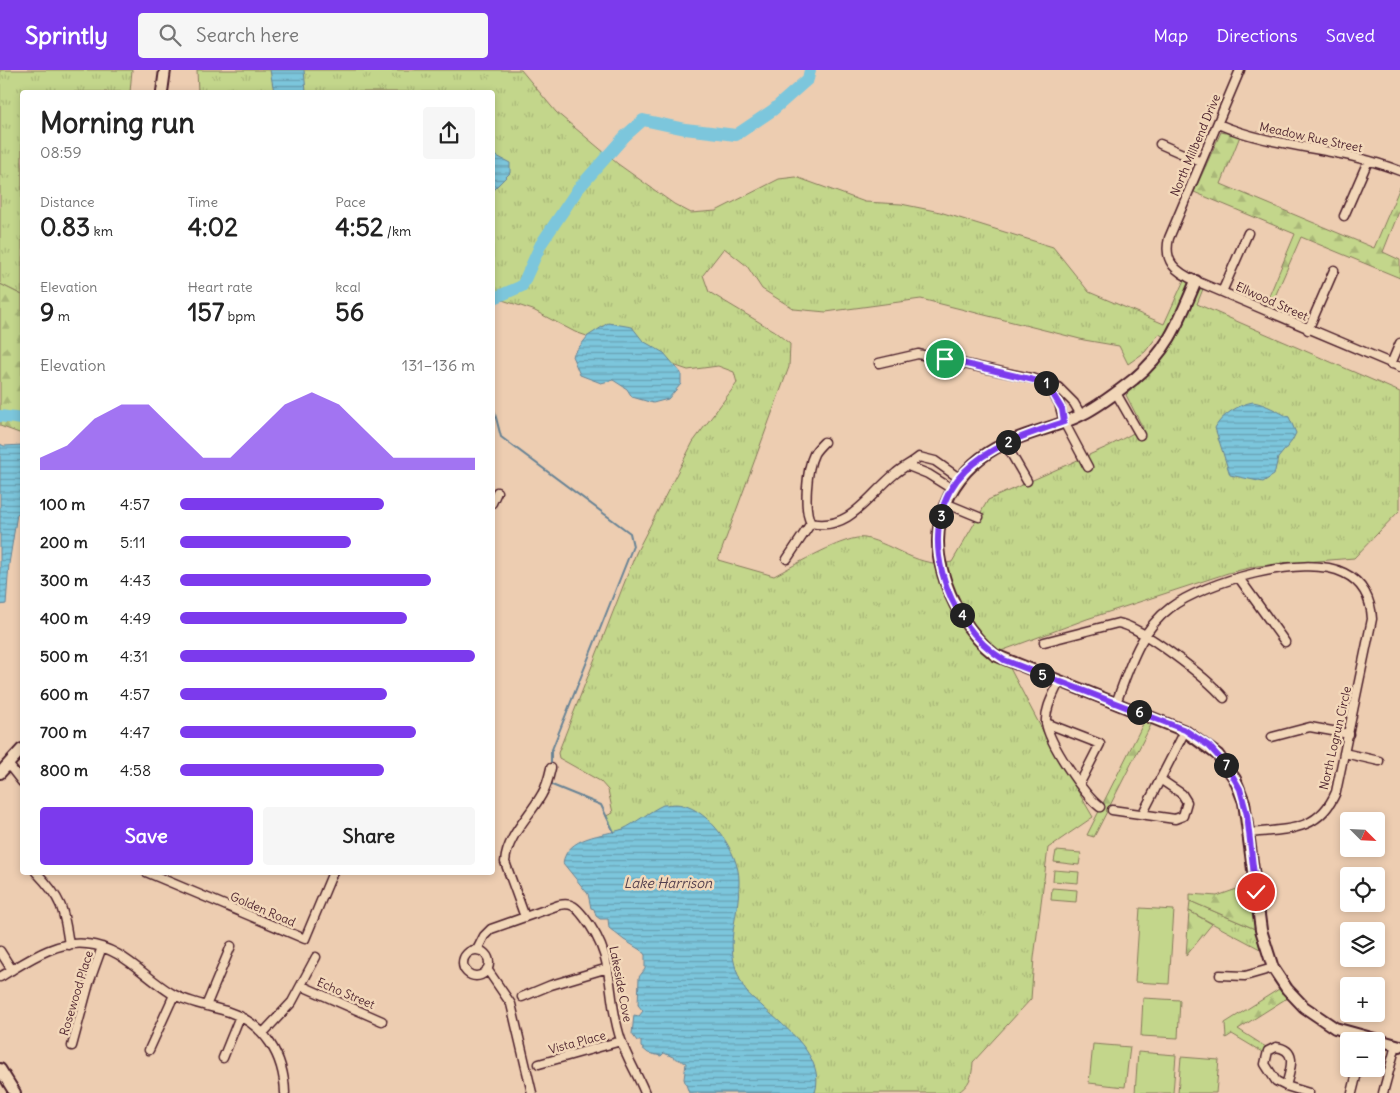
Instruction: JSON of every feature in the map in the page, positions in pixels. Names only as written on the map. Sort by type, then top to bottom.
[{"type":"street","points":[[162,90],[165,70]]},
{"type":"street","name":"North Millbend Drive","points":[[1172,230],[1240,70]]},
{"type":"street","name":"Meadow Rue Street","points":[[1218,124],[1271,142],[1368,161],[1400,171]]},
{"type":"street","points":[[1160,144],[1201,162]]},
{"type":"street","points":[[1344,216],[1368,161]]},
{"type":"street","name":"Ellwood Street","points":[[1172,230],[1166,249],[1168,260],[1180,274],[1308,330],[1400,367]]},
{"type":"street","points":[[1222,292],[1248,233]]},
{"type":"street","points":[[1308,330],[1334,270]]},
{"type":"street","points":[[1196,281],[1167,344],[1135,378],[1116,393],[1081,415],[1005,443],[977,461],[959,478],[945,503],[939,526],[940,564],[945,581],[967,624],[979,641],[996,655],[1059,682],[1185,730],[1209,746],[1227,766],[1240,789],[1249,832],[1261,930],[1273,968],[1287,989],[1313,1014],[1334,1028],[1345,1032]]},
{"type":"street","points":[[1392,364],[1400,343]]},
{"type":"street","points":[[879,363],[907,355],[930,356],[1046,383],[1058,387],[1068,396],[1081,415]]},
{"type":"street","points":[[1046,383],[1062,409],[1064,422],[1088,467]]},
{"type":"street","points":[[1116,393],[1140,435]]},
{"type":"street","points":[[811,523],[806,515],[806,496],[814,454],[824,442]]},
{"type":"street","points":[[1005,443],[1027,481]]},
{"type":"street","points":[[811,523],[831,524],[850,516],[897,472],[919,457],[935,461],[959,478]]},
{"type":"street","points":[[908,466],[928,474],[952,489]]},
{"type":"street","points":[[495,496],[497,492]]},
{"type":"street","points":[[945,503],[979,517]]},
{"type":"street","points":[[787,559],[811,523]]},
{"type":"street","name":"North Logrun Circle","points":[[1239,578],[1285,568],[1332,569],[1353,578],[1364,591],[1372,609],[1371,633],[1336,792],[1321,815],[1297,828],[1249,832]]},
{"type":"street","points":[[1116,703],[1145,635],[1161,616],[1181,601],[1239,578],[1285,642]]},
{"type":"street","points":[[1044,642],[1118,623],[1125,624],[1145,635],[1206,680],[1224,698]]},
{"type":"street","points":[[1059,682],[1046,713],[1046,723],[1051,741],[1087,794],[1100,807]]},
{"type":"street","points":[[1046,723],[1100,744],[1080,783]]},
{"type":"street","points":[[1272,737],[1310,727],[1348,734]]},
{"type":"street","points":[[1143,813],[1185,730]]},
{"type":"street","points":[[0,773],[20,751]]},
{"type":"street","points":[[1344,753],[1379,761]]},
{"type":"street","points":[[8,764],[20,779]]},
{"type":"street","points":[[525,917],[505,862],[506,853],[510,843],[542,794],[551,768]]},
{"type":"street","points":[[1112,810],[1175,819],[1183,816],[1187,802],[1182,794],[1160,780]]},
{"type":"street","points":[[39,875],[60,900],[65,914],[69,945]]},
{"type":"street","name":"Golden Road","points":[[153,875],[305,939],[332,875]]},
{"type":"street","name":"Lakeside Cove","points":[[477,950],[484,936],[492,929],[559,904],[567,903],[574,906],[597,934],[604,950],[621,1041],[646,1093]]},
{"type":"street","points":[[0,977],[34,957],[56,948],[89,944],[102,947],[124,958],[174,995],[240,1016],[263,1033],[272,1044],[282,1067],[285,1093]]},
{"type":"street","points":[[206,1006],[231,946]]},
{"type":"street","name":"Rosewood Place","points":[[72,1046],[88,983],[102,947]]},
{"type":"street","points":[[487,969],[476,975],[468,973],[465,969],[464,959],[466,955],[477,950],[488,958],[487,969],[511,1004],[532,1093]]},
{"type":"street","points":[[0,951],[12,970]]},
{"type":"street","name":"Echo Street","points":[[263,1033],[287,1007],[302,986],[316,957]]},
{"type":"street","points":[[522,997],[551,985],[608,968]]},
{"type":"street","points":[[1220,975],[1233,971],[1254,974],[1273,968]]},
{"type":"street","name":"Echo Street","points":[[302,986],[382,1021]]},
{"type":"street","points":[[149,1050],[174,995]]},
{"type":"street","points":[[223,1058],[240,1016]]},
{"type":"street","name":"Vista Place","points":[[539,1064],[621,1041]]},
{"type":"street","points":[[1382,1093],[1398,1046],[1385,1044]]},
{"type":"street","points":[[1286,1086],[1292,1059],[1290,1052],[1276,1047],[1268,1051],[1264,1064],[1276,1081],[1286,1086],[1309,1093]]},
{"type":"street","points":[[1,1075],[15,1093]]},
{"type":"street","points":[[1352,1093],[1356,1077]]},
{"type":"green space","points":[[0,70],[132,70],[130,90],[20,90],[20,294],[0,284]]},
{"type":"green space","points":[[197,70],[521,70],[556,112],[618,164],[674,204],[691,213],[716,211],[779,179],[796,177],[865,202],[901,204],[940,212],[1053,247],[1089,292],[1164,324],[1184,280],[1193,288],[1203,289],[1197,304],[1400,392],[1400,510],[1354,558],[1257,566],[1228,573],[1087,619],[1001,651],[1045,735],[1093,817],[1048,848],[1034,958],[1031,999],[973,1062],[970,1080],[957,1093],[744,1093],[606,816],[613,813],[608,790],[600,781],[559,758],[558,753],[636,553],[693,442],[737,383],[734,372],[718,366],[688,370],[575,332],[533,310],[495,298],[495,90],[198,90]],"holes":[[[724,248],[747,266],[762,289],[794,309],[826,312],[921,299],[1084,340],[1119,346],[1128,364],[1145,352],[1159,334],[1174,342],[1163,358],[1126,395],[1143,428],[1109,446],[988,500],[952,562],[941,564],[918,560],[876,541],[857,538],[833,546],[774,576],[718,560],[789,367],[790,344],[774,331],[709,292],[703,275]]]},
{"type":"green space","points":[[1221,132],[1240,136],[1221,184],[1374,248],[1400,187],[1400,209],[1383,252],[1400,260],[1400,278],[1301,237],[1270,308],[1265,306],[1295,234],[1194,192]]},
{"type":"green space","points":[[0,284],[20,294],[20,433],[0,426]]},
{"type":"green space","points":[[1145,720],[1152,723],[1094,837],[1087,835]]},
{"type":"green space","points":[[1056,851],[1081,853],[1079,865],[1054,862]]},
{"type":"green space","points":[[1054,870],[1079,872],[1078,883],[1053,881]]},
{"type":"green space","points":[[1248,885],[1255,929],[1190,901],[1190,894],[1217,896]]},
{"type":"green space","points":[[1052,888],[1077,890],[1076,902],[1051,900]]},
{"type":"green space","points":[[1190,901],[1255,929],[1260,949],[1189,911]]},
{"type":"green space","points":[[1140,908],[1174,910],[1169,984],[1135,982]]},
{"type":"green space","points":[[1189,911],[1212,924],[1186,956]]},
{"type":"green space","points":[[1279,989],[1287,998],[1238,1029],[1266,1047],[1262,1052],[1232,1034],[1226,1038],[1225,1023]]},
{"type":"green space","points":[[1143,998],[1180,1000],[1178,1038],[1141,1036]]},
{"type":"green space","points":[[1093,1044],[1130,1047],[1125,1087],[1089,1083]]},
{"type":"green space","points":[[1138,1052],[1176,1055],[1173,1093],[1135,1093]]},
{"type":"green space","points":[[1181,1057],[1219,1060],[1216,1093],[1178,1093]]},
{"type":"water","points":[[270,70],[304,70],[306,90],[274,90]]},
{"type":"water","points":[[495,155],[510,163],[510,173],[495,188]]},
{"type":"water","points":[[608,323],[632,327],[643,341],[664,353],[681,373],[681,384],[668,399],[653,403],[632,397],[627,389],[613,380],[601,383],[580,375],[572,356],[588,336]]},
{"type":"water","points":[[1253,402],[1267,406],[1289,417],[1296,433],[1278,458],[1274,475],[1263,482],[1230,475],[1215,428],[1231,411]]},
{"type":"water","points":[[0,444],[4,446],[20,445],[20,511],[17,514],[9,564],[6,604],[0,605]]},
{"type":"water","name":"Lake Harrison","points":[[680,804],[702,815],[721,834],[728,845],[738,869],[739,880],[739,895],[732,945],[737,972],[748,993],[802,1044],[815,1067],[817,1080],[815,1093],[689,1093],[684,1079],[686,1063],[664,1053],[661,1056],[648,1053],[641,1047],[641,1041],[637,1041],[632,1034],[634,1015],[639,1016],[643,1011],[638,1005],[639,977],[645,969],[645,955],[609,928],[608,919],[600,919],[596,916],[594,909],[591,908],[588,894],[563,863],[571,847],[578,842],[623,829],[663,805]]},
{"type":"waterway","points":[[495,298],[522,286],[541,244],[578,189],[625,136],[643,120],[685,129],[736,135],[773,110],[808,79],[810,70]]},
{"type":"waterway","points":[[495,414],[501,437],[630,533],[633,546],[551,752],[551,767]]},
{"type":"waterway","points":[[0,416],[20,419]]},
{"type":"waterway","points":[[552,779],[552,785],[601,805],[614,832]]},
{"type":"route","points":[[945,359],[1046,383],[1062,409],[1064,422],[1005,443],[966,470],[959,478],[945,503],[938,539],[940,564],[955,604],[979,641],[988,650],[1004,660],[1185,730],[1209,746],[1227,766],[1240,789],[1247,815],[1256,892]]}]
